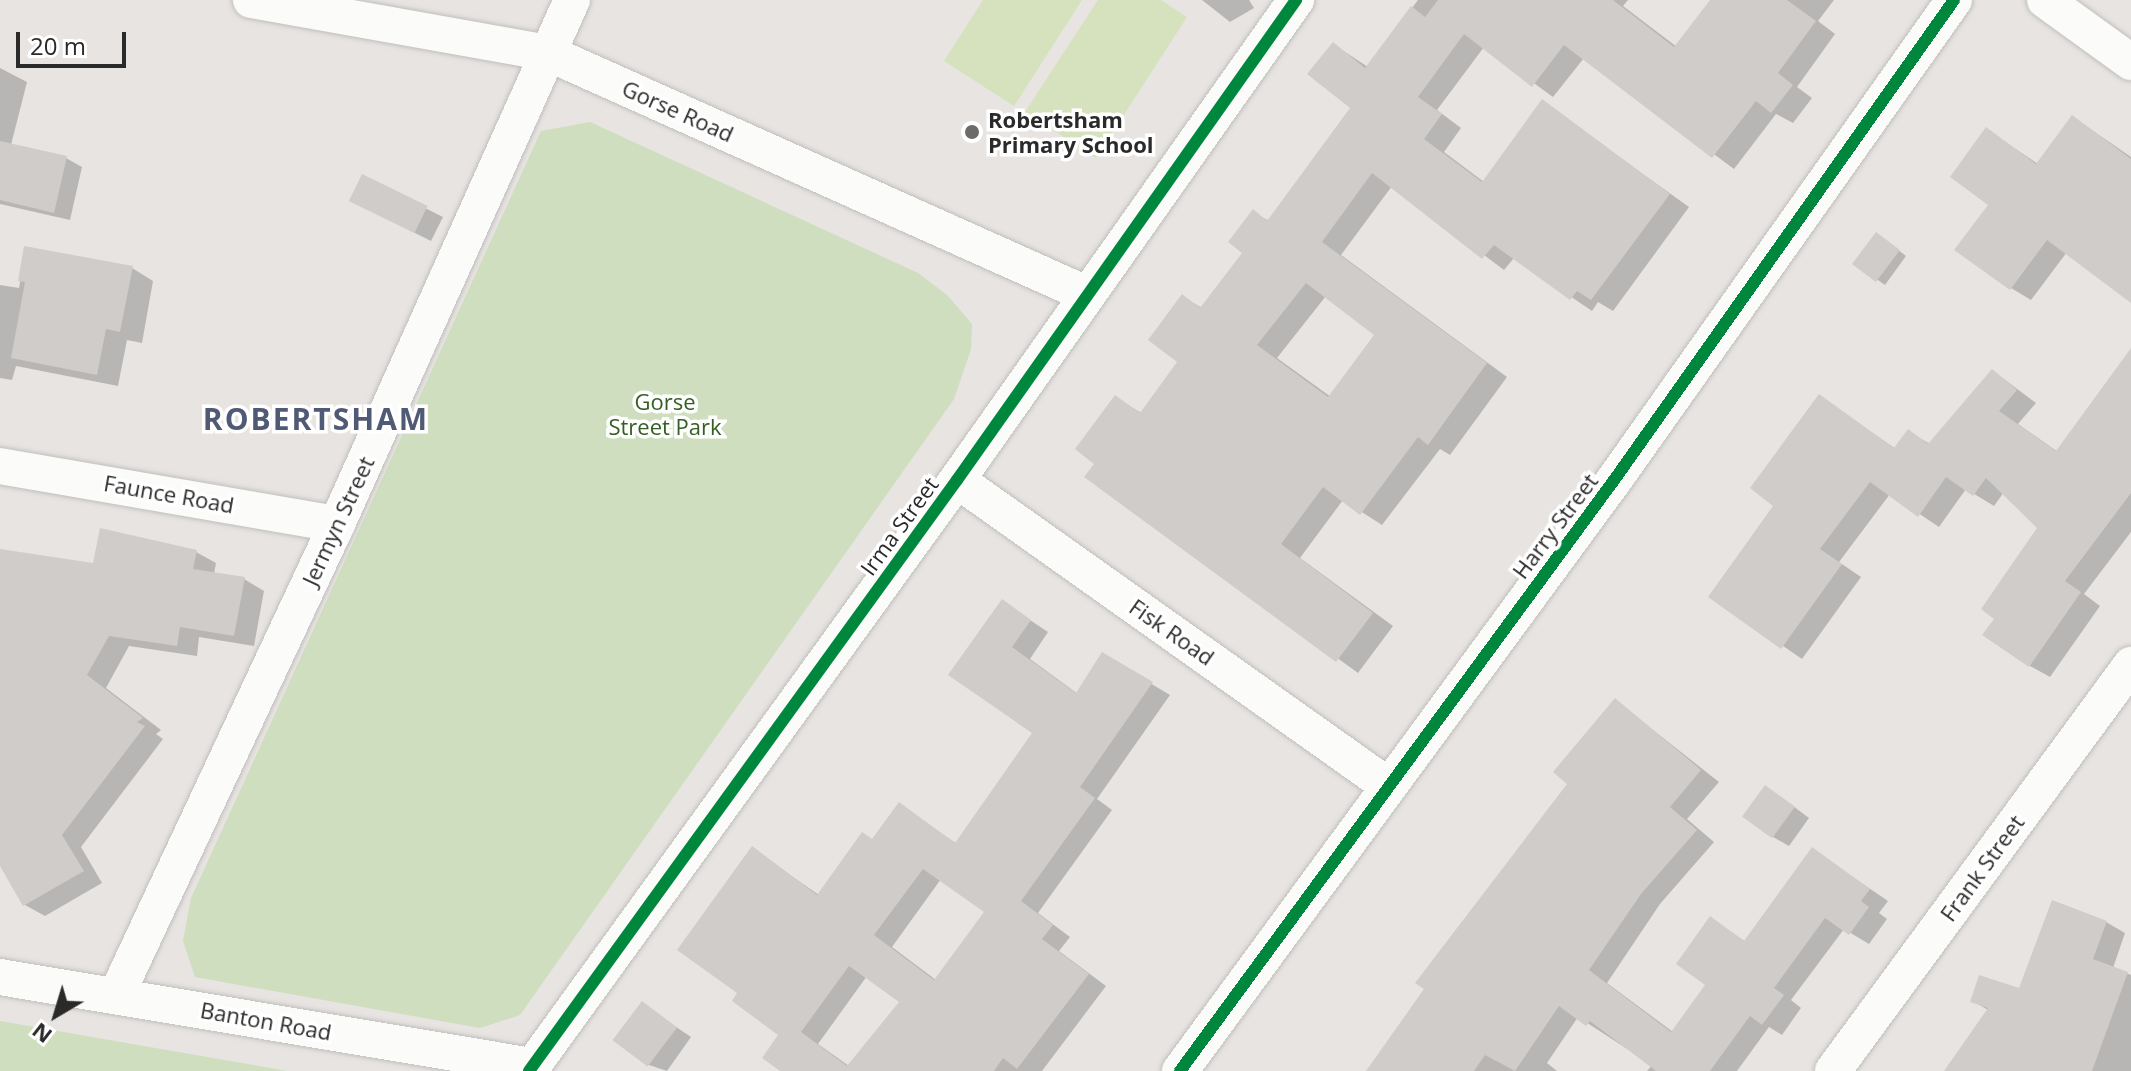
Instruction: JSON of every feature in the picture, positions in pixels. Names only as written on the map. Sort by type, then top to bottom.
[{"type":"street","name":"Gorse Road","points":[[251,0],[548,53],[1084,293]]},
{"type":"street","name":"Jermyn Street","points":[[116,996],[337,524],[572,0]]},
{"type":"street","name":"Irma Street","points":[[530,1069],[957,480],[1084,293],[1296,0]]},
{"type":"street","name":"Harry Street","points":[[1180,1071],[1387,785],[1617,476],[1954,0]]},
{"type":"street","points":[[2045,0],[2131,62]]},
{"type":"street","name":"Faunce Road","points":[[0,466],[337,524]]},
{"type":"street","name":"Fisk Road","points":[[957,480],[1387,785]]},
{"type":"street","name":"Frank Street","points":[[1833,1071],[2126,682]]},
{"type":"street","name":"Banton Road","points":[[0,977],[530,1069]]},
{"type":"green space","points":[[983,0],[1082,0],[1014,106],[944,61]]},
{"type":"green space","points":[[1098,0],[1161,0],[1187,17],[1096,158],[1025,112]]},
{"type":"green space","name":"Gorse Street Park","points":[[590,122],[918,273],[947,295],[972,324],[971,349],[954,399],[520,1015],[480,1028],[195,977],[183,941],[191,898],[541,131]]},
{"type":"green space","points":[[0,1021],[287,1071],[0,1071]]},
{"type":"building","points":[[1438,0],[1613,0],[1674,47],[1710,0],[1787,0],[1816,21],[1778,73],[1793,85],[1771,113],[1756,101],[1712,158],[1564,45],[1532,87],[1464,34],[1418,97],[1442,114],[1424,139],[1482,182],[1542,99],[1670,194],[1591,300],[1577,291],[1570,300],[1494,245],[1482,259],[1372,173],[1322,242],[1487,363],[1428,445],[1418,437],[1360,515],[1323,487],[1281,544],[1373,613],[1336,662],[1084,477],[1094,464],[1075,449],[1115,395],[1140,413],[1177,362],[1148,340],[1182,294],[1200,308],[1242,253],[1228,242],[1253,209],[1267,221],[1350,108],[1307,74],[1333,42],[1365,68],[1411,6],[1425,17]],"holes":[[[1306,283],[1374,335],[1328,397],[1257,345]]]},
{"type":"building","points":[[2072,115],[2131,159],[2131,303],[2047,240],[2010,290],[1954,250],[1988,205],[1950,177],[1986,127],[2036,164]]},
{"type":"building","points":[[0,141],[67,156],[54,213],[0,200]]},
{"type":"building","points":[[362,174],[428,206],[414,233],[349,201]]},
{"type":"building","points":[[1876,232],[1900,250],[1876,282],[1852,264]]},
{"type":"building","points":[[24,246],[133,266],[120,332],[106,329],[97,375],[11,358],[25,282],[18,281]]},
{"type":"building","points":[[2131,348],[2131,493],[2065,581],[2081,592],[2029,667],[1982,635],[1994,619],[1981,609],[2037,528],[1986,478],[1973,496],[1946,477],[1918,517],[1870,482],[1820,549],[1842,564],[1781,649],[1708,597],[1773,506],[1750,488],[1819,394],[1894,448],[1908,429],[1928,444],[1992,369],[2017,390],[1999,411],[2056,451]]},
{"type":"building","points":[[100,528],[197,550],[193,569],[245,577],[234,636],[180,627],[177,646],[109,636],[87,675],[143,718],[137,722],[145,726],[62,835],[84,871],[23,906],[0,866],[0,549],[93,563]]},
{"type":"building","points":[[1002,599],[1031,620],[1012,647],[1076,693],[1102,652],[1153,682],[1080,787],[1095,798],[1021,901],[1053,925],[1042,939],[1089,974],[1017,1069],[1003,1058],[994,1071],[780,1071],[762,1058],[778,1035],[732,1001],[737,993],[677,950],[752,846],[817,895],[862,832],[872,839],[899,802],[955,843],[1032,733],[948,675]],"holes":[[[923,869],[984,912],[934,980],[874,935]],[[849,966],[899,1002],[847,1066],[801,1032]]]},
{"type":"building","points":[[1615,698],[1701,770],[1670,807],[1697,830],[1641,894],[1589,970],[1671,1032],[1705,985],[1676,964],[1710,916],[1744,941],[1812,847],[1870,889],[1861,901],[1869,907],[1849,935],[1825,918],[1774,988],[1784,995],[1762,1025],[1750,1016],[1710,1071],[1656,1071],[1590,1021],[1586,1026],[1559,1006],[1515,1071],[1485,1055],[1474,1071],[1366,1071],[1424,989],[1415,983],[1567,784],[1553,772]]},
{"type":"building","points":[[1765,785],[1795,807],[1772,838],[1742,817]]},
{"type":"building","points":[[2052,900],[2107,921],[2093,959],[2128,972],[2092,1071],[1944,1071],[1988,1008],[1970,1002],[1979,975],[2019,988]]},
{"type":"building","points":[[642,1001],[677,1027],[648,1067],[613,1040]]},
{"type":"cycle path","points":[[529,1071],[957,480],[1296,0]]},
{"type":"cycle path","points":[[1180,1071],[1617,476],[1954,0]]},
{"type":"place","name":"Robertsham Primary School","points":[[972,132]]},
{"type":"district","name":"ROBERTSHAM","points":[[316,419]]}]
